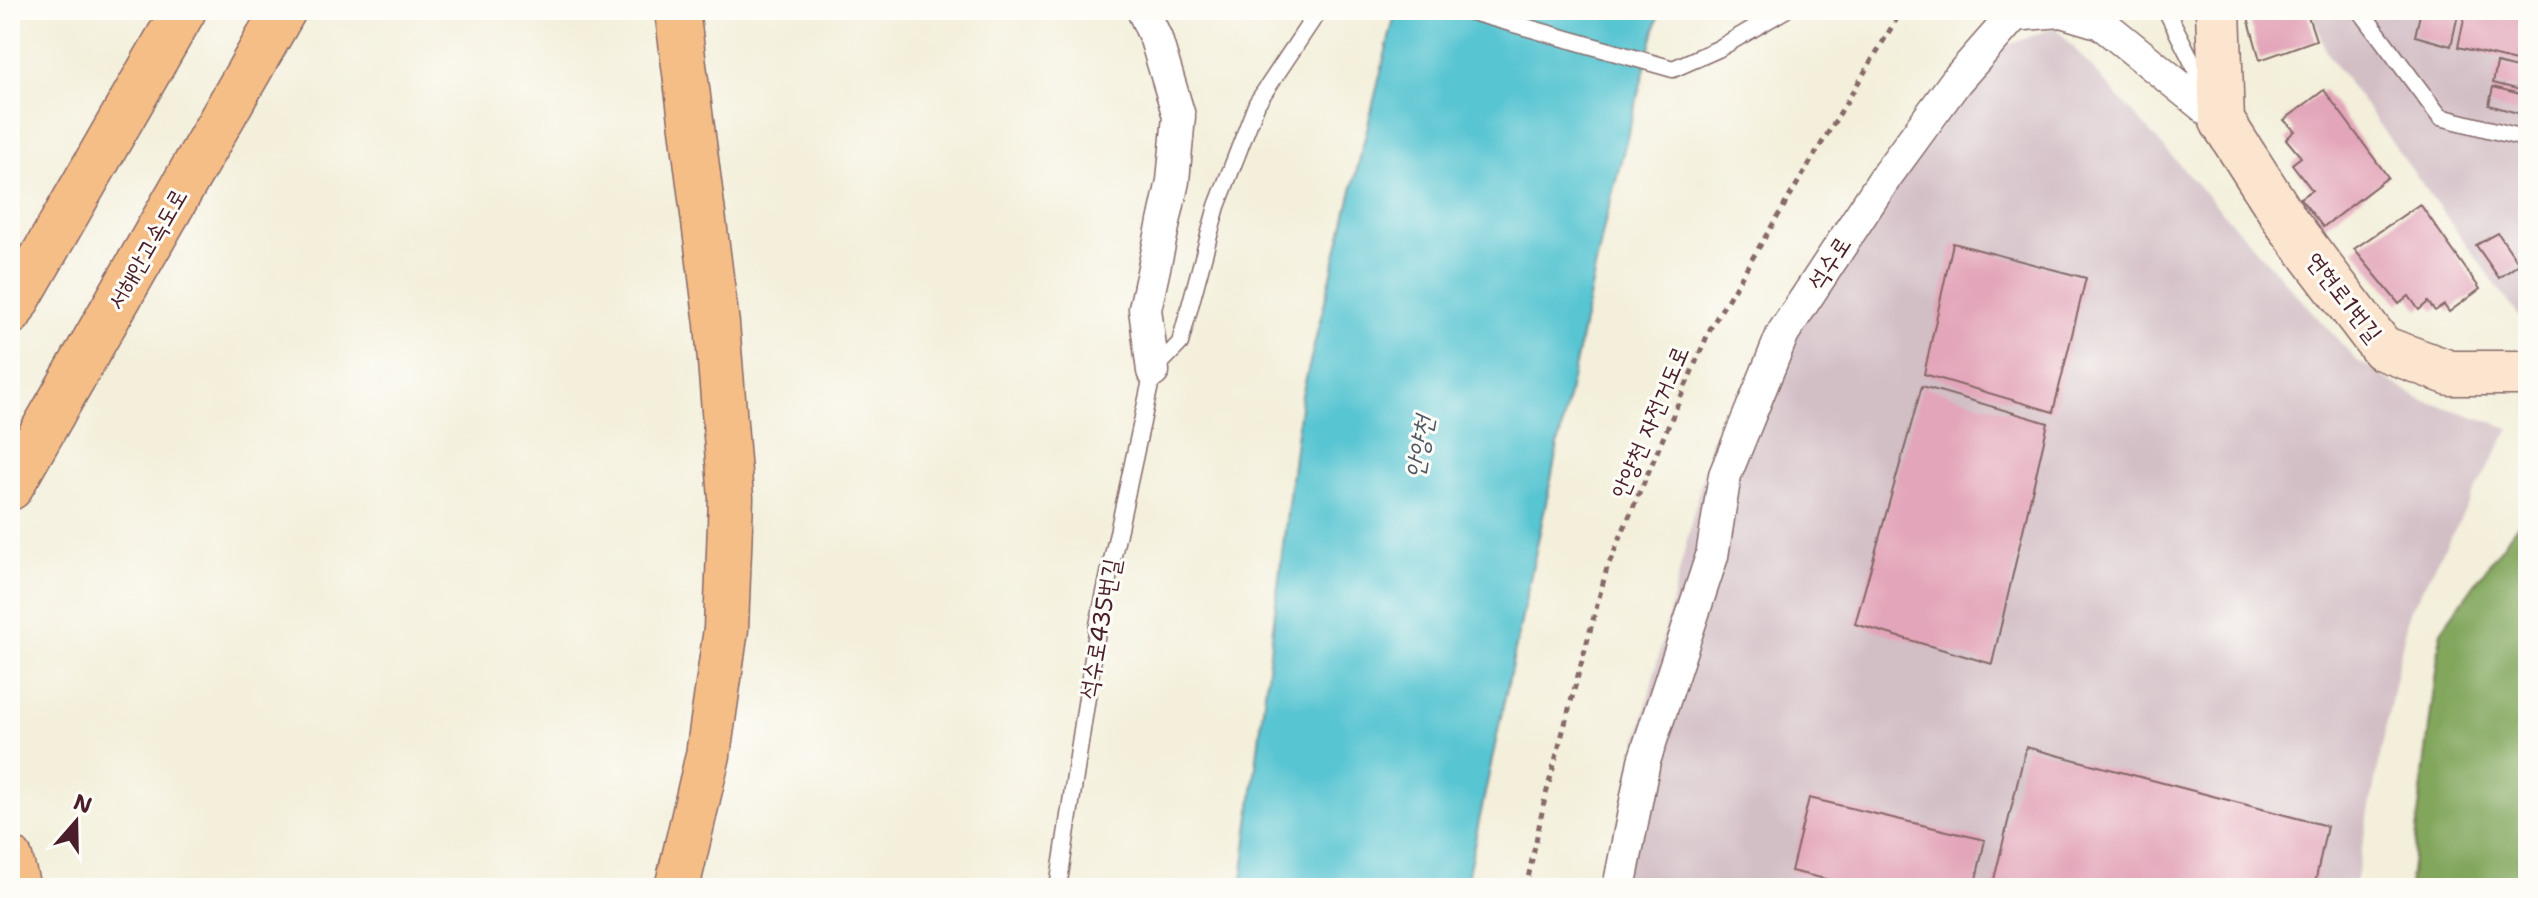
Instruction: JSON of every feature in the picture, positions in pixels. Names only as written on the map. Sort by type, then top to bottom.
[{"type":"highway","points":[[10,313],[184,10]]},
{"type":"highway","name":"서해안고속도로","points":[[10,488],[284,10]]},
{"type":"highway","points":[[677,10],[715,309],[731,498],[726,629],[708,755],[677,888]]},
{"type":"highway","points":[[10,858],[18,888]]},
{"type":"street","name":"석수로435번길","points":[[1143,10],[1156,39],[1179,116],[1173,181],[1145,309],[1153,371]]},
{"type":"street","points":[[2218,10],[2222,121]]},
{"type":"street","name":"석수로","points":[[1619,888],[1644,761],[1712,556],[1725,475],[1783,333],[1887,175],[1956,81],[2014,15],[2061,11],[2101,23],[2222,121]]},
{"type":"street","name":"연현로1번길","points":[[2222,121],[2288,224],[2382,348],[2450,373],[2528,373]]},
{"type":"lane","points":[[1153,371],[1180,343],[1217,206],[1257,103],[1319,10]]},
{"type":"lane","points":[[1465,10],[1673,69],[1718,49],[1785,10]]},
{"type":"lane","points":[[2166,10],[2222,121]]},
{"type":"lane","points":[[2360,10],[2440,117],[2528,139]]},
{"type":"lane","name":"석수로435번길","points":[[1058,888],[1098,625],[1153,371]]},
{"type":"path","name":"안양천 자전거도로","points":[[1526,888],[1545,798],[1607,568],[1711,327],[1902,10]]},
{"type":"shaded area","points":[[2311,10],[2528,10],[2528,329],[2326,52]]},
{"type":"shaded area","points":[[2055,27],[2356,360],[2419,399],[2510,428],[2408,615],[2354,888],[1602,888],[1712,438],[1998,49]]},
{"type":"green space","points":[[2528,519],[2528,888],[2409,888],[2441,631],[2520,521]]},
{"type":"water","name":"안양천","points":[[1396,10],[1660,10],[1605,222],[1465,888],[1241,888],[1301,399]]},
{"type":"building","points":[[2246,10],[2306,10],[2316,40],[2260,60]]},
{"type":"building","points":[[2421,10],[2459,10],[2451,46],[2415,36]]},
{"type":"building","points":[[2466,10],[2528,10],[2528,64],[2458,47]]},
{"type":"building","points":[[2497,63],[2528,71],[2528,92],[2493,83]]},
{"type":"building","points":[[2493,87],[2528,96],[2528,116],[2489,105]]},
{"type":"building","points":[[2324,90],[2388,177],[2323,227],[2300,198],[2312,190],[2292,164],[2301,157],[2286,139],[2295,131],[2284,120]]},
{"type":"building","points":[[2420,204],[2480,289],[2449,312],[2444,305],[2435,311],[2428,302],[2419,310],[2409,296],[2399,304],[2354,249]]},
{"type":"building","points":[[2498,233],[2519,264],[2499,278],[2476,245]]},
{"type":"building","points":[[1953,243],[2086,278],[2053,412],[1924,374]]},
{"type":"building","points":[[1922,386],[2048,423],[1992,664],[1855,624]]},
{"type":"building","points":[[2026,747],[2327,826],[2314,888],[1992,888]]},
{"type":"building","points":[[1809,798],[1985,840],[1974,888],[1864,888],[1791,871]]}]
